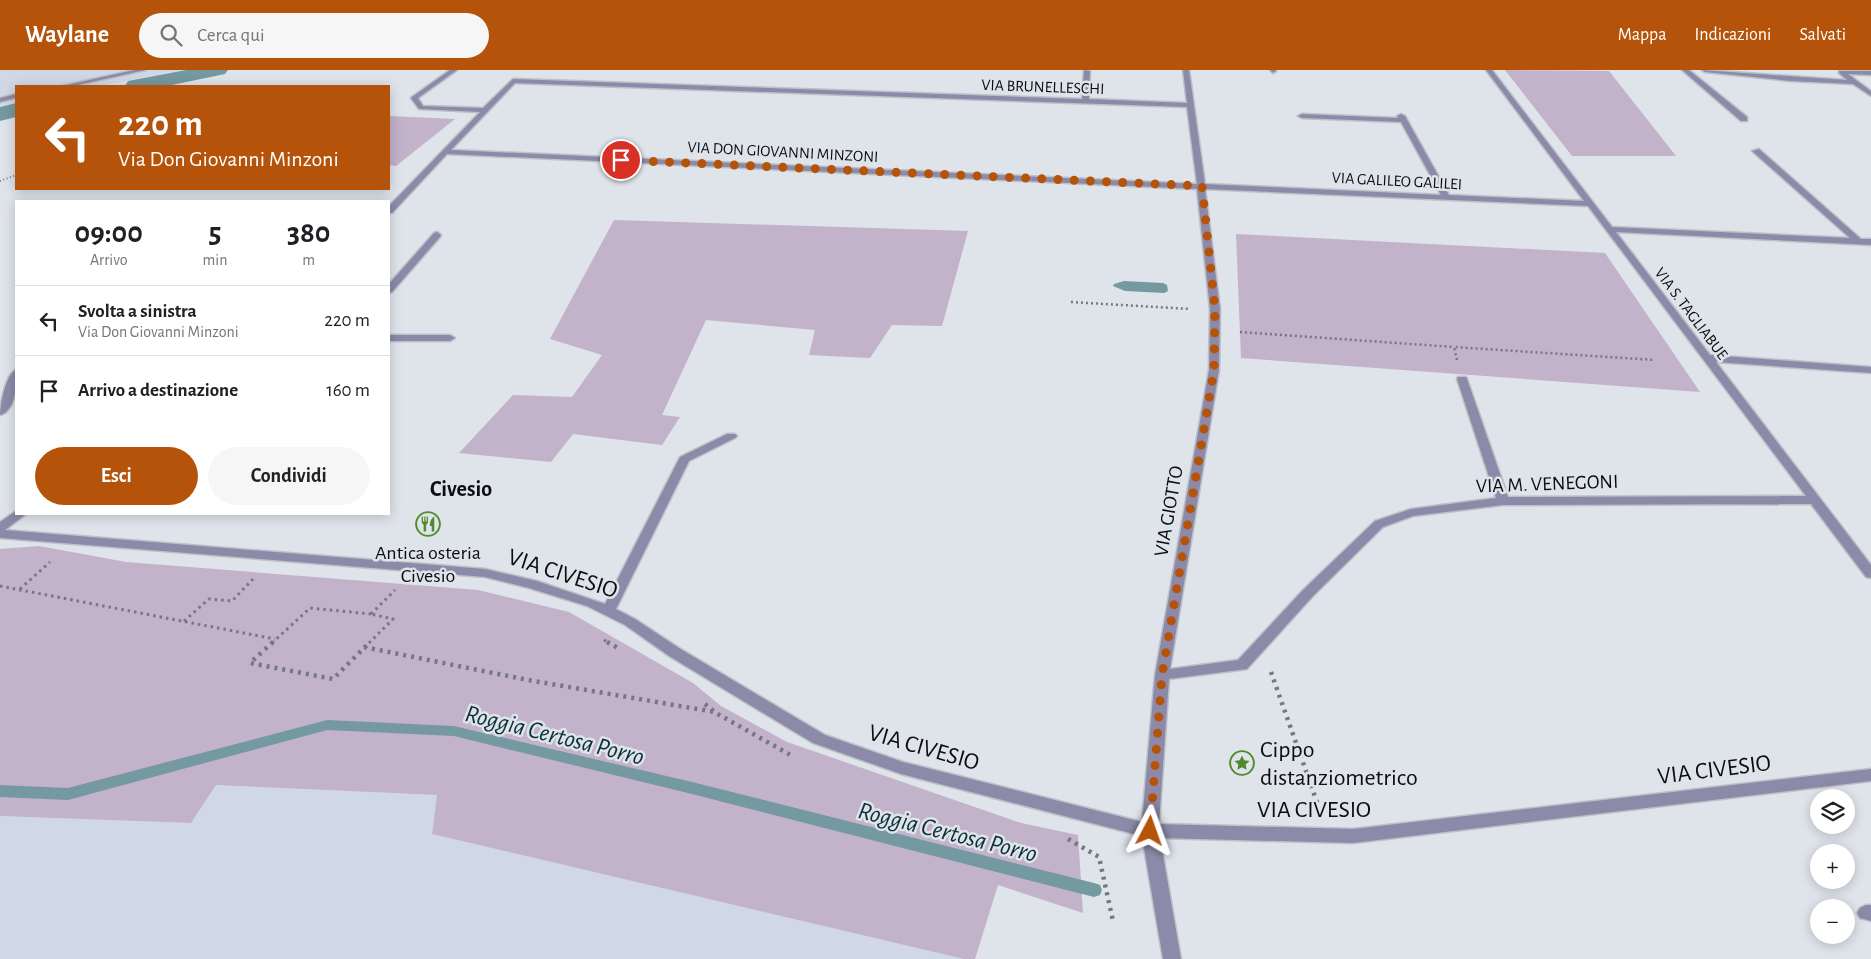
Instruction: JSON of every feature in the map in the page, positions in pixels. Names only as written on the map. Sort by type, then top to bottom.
[{"type":"street","points":[[70,85],[143,70]]},
{"type":"street","points":[[454,70],[414,98],[421,108],[487,110]]},
{"type":"street","name":"VIA GIOTTO","points":[[1172,959],[1150,831],[1162,675],[1214,370],[1215,309],[1202,186],[1186,70]]},
{"type":"street","name":"VIA S. TAGLIABUE","points":[[1489,70],[1871,574]]},
{"type":"street","points":[[1685,70],[1744,119]]},
{"type":"street","points":[[1705,70],[1791,80],[1855,82]]},
{"type":"street","points":[[1085,102],[1087,71]]},
{"type":"street","points":[[1871,73],[1841,72],[1871,94]]},
{"type":"street","name":"VIA BRUNELLESCHI","points":[[445,152],[513,81],[1191,105]]},
{"type":"street","points":[[0,100],[15,96]]},
{"type":"street","points":[[1302,116],[1402,118],[1446,197]]},
{"type":"street","points":[[1756,151],[1859,242]]},
{"type":"street","points":[[390,210],[445,152]]},
{"type":"street","name":"VIA DON GIOVANNI MINZONI","points":[[445,152],[1202,186]]},
{"type":"street","name":"VIA GALILEO GALILEI","points":[[1202,186],[1591,204]]},
{"type":"street","points":[[1610,230],[1871,242]]},
{"type":"street","points":[[390,289],[437,235]]},
{"type":"street","points":[[390,338],[450,338]]},
{"type":"street","points":[[1708,358],[1871,370]]},
{"type":"street","points":[[0,412],[3,410],[15,376]]},
{"type":"street","points":[[1462,379],[1502,501]]},
{"type":"street","points":[[608,611],[684,459],[732,436]]},
{"type":"street","name":"VIA M. VENEGONI","points":[[1162,675],[1242,665],[1308,593],[1379,524],[1411,513],[1502,501],[1816,500]]},
{"type":"street","points":[[0,528],[19,515]]},
{"type":"street","name":"VIA CIVESIO","points":[[0,534],[485,573],[532,584],[592,603],[630,622],[682,657],[819,739],[901,768],[1150,831],[1353,836],[1871,775]]},
{"type":"path","points":[[0,181],[15,175]]},
{"type":"path","points":[[1070,302],[1215,309]]},
{"type":"path","points":[[1214,330],[1655,360]]},
{"type":"path","points":[[1454,347],[1462,379]]},
{"type":"path","points":[[20,589],[74,540]]},
{"type":"path","points":[[184,621],[209,599],[232,600],[258,573]]},
{"type":"path","points":[[371,614],[398,586],[388,585]]},
{"type":"path","points":[[0,586],[276,639]]},
{"type":"path","points":[[310,608],[371,614],[392,619],[332,678],[250,663],[310,608]]},
{"type":"path","points":[[599,637],[624,652]]},
{"type":"path","points":[[1262,643],[1328,835]]},
{"type":"path","points":[[364,647],[528,680],[735,716]]},
{"type":"path","points":[[702,702],[716,713],[789,755],[798,758]]},
{"type":"path","points":[[1059,837],[1099,857],[1113,921]]},
{"type":"shaded area","points":[[0,70],[182,70],[104,85],[15,85],[15,103],[0,106]]},
{"type":"shaded area","points":[[1505,70],[1609,71],[1676,156],[1572,156]]},
{"type":"shaded area","points":[[390,116],[455,119],[396,166],[390,165]]},
{"type":"shaded area","points":[[614,220],[968,231],[942,326],[892,325],[870,358],[809,355],[815,330],[706,320],[662,415],[680,417],[662,445],[573,434],[551,462],[459,453],[513,395],[572,397],[602,355],[550,339]]},
{"type":"shaded area","points":[[1236,234],[1605,253],[1700,392],[1241,358]]},
{"type":"shaded area","points":[[39,546],[126,562],[478,590],[569,612],[693,683],[721,706],[787,742],[1021,823],[1078,835],[1083,913],[998,885],[975,959],[964,959],[432,834],[437,795],[216,785],[191,823],[0,816],[0,549]]},
{"type":"shaded area","points":[[216,785],[437,795],[432,834],[964,959],[0,959],[0,816],[191,823]]},
{"type":"water","points":[[1124,281],[1163,283],[1167,285],[1168,291],[1164,293],[1125,291],[1113,286]]},
{"type":"waterway","points":[[141,85],[218,70]]},
{"type":"waterway","points":[[0,114],[15,110]]},
{"type":"waterway","name":"Roggia Certosa Porro","points":[[0,791],[68,794],[327,725],[454,731],[692,788],[1094,890]]},
{"type":"place","name":"Antica osteria Civesio","points":[[428,524]]},
{"type":"place","name":"Cippo distanziometrico","points":[[1242,763]]},
{"type":"district","name":"Civesio","points":[[461,488]]},
{"type":"route","points":[[621,160],[1202,186],[1215,309],[1214,370],[1162,675],[1150,831]]}]
